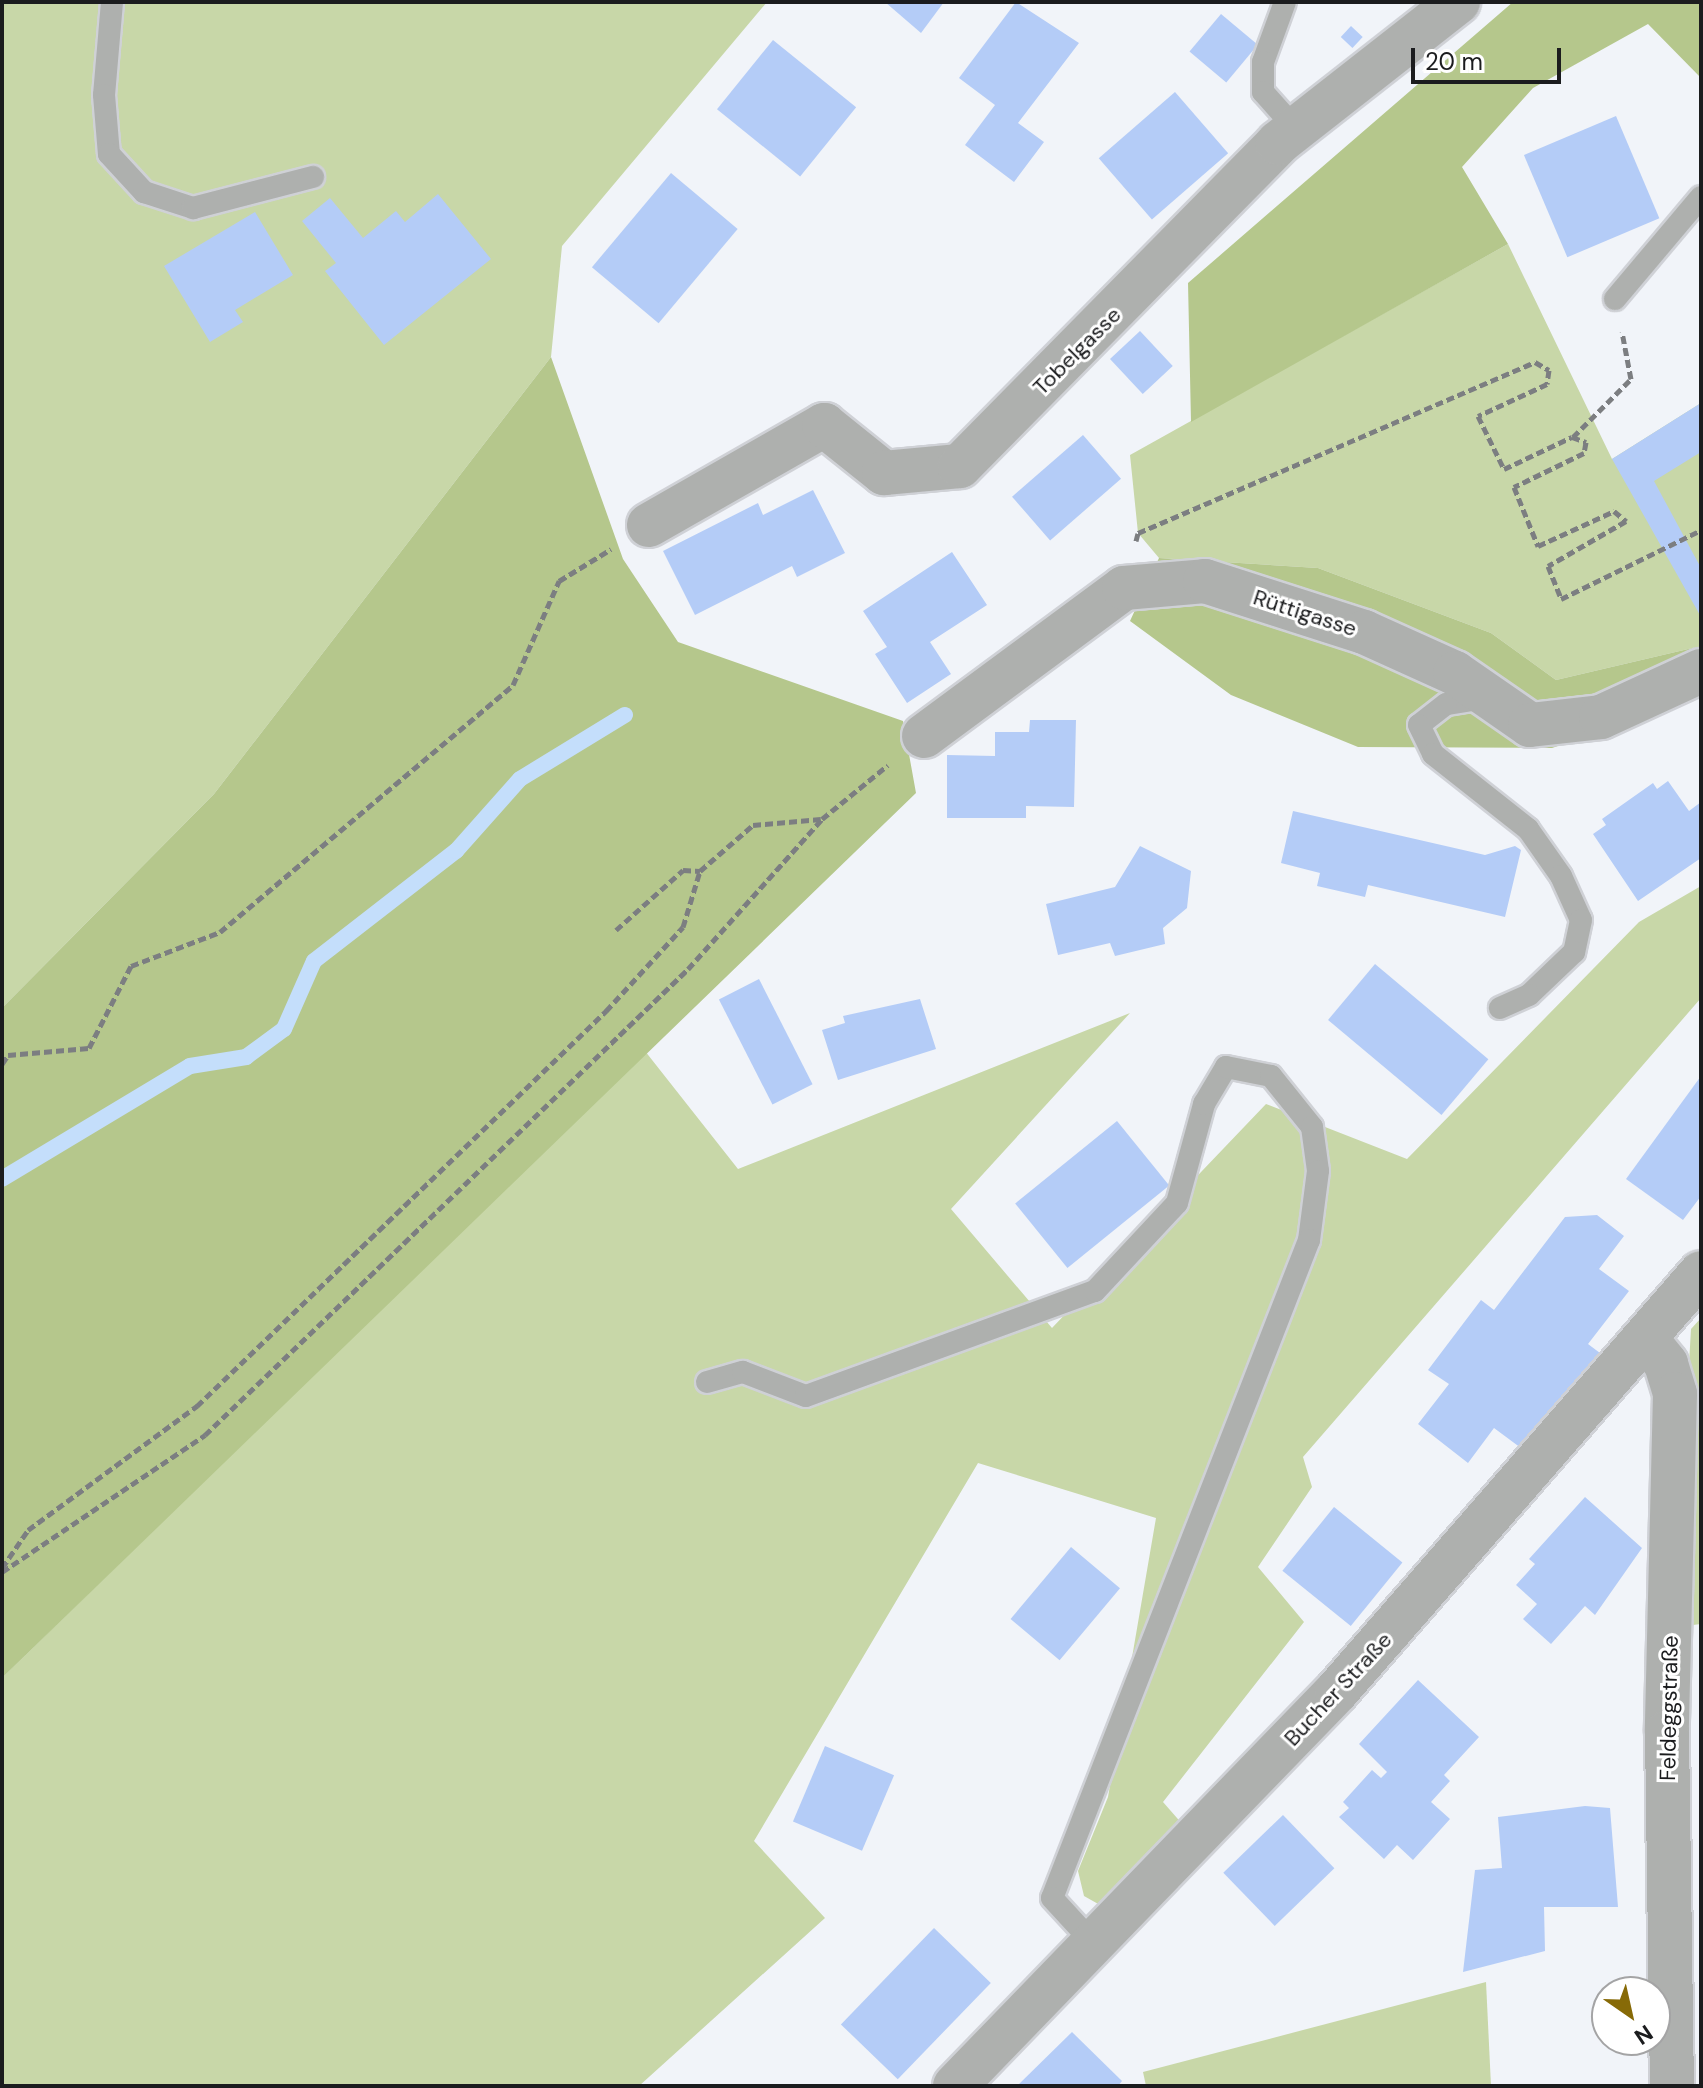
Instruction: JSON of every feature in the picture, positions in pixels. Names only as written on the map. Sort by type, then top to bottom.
[{"type":"street","name":"Tobelgasse","points":[[649,525],[824,425],[884,473],[960,466],[1296,129],[1458,2]]},
{"type":"street","name":"Rüttigasse","points":[[1124,588],[1205,581],[1364,632],[1490,697],[1530,725],[1601,717],[1701,671]]},
{"type":"street","points":[[924,736],[1124,588]]},
{"type":"street","name":"Bucher Straße","points":[[955,2086],[1095,1945],[1337,1691],[1701,1273]]},
{"type":"street","name":"Feldeggstraße","points":[[1646,1339],[1666,1364],[1675,1394],[1667,1732],[1672,2086]]},
{"type":"lane","points":[[112,2],[104,95],[109,154],[144,192],[193,208],[313,177]]},
{"type":"lane","points":[[1285,2],[1263,62],[1263,92],[1296,129]]},
{"type":"lane","points":[[1615,299],[1701,197]]},
{"type":"lane","points":[[1490,697],[1446,704],[1419,725],[1433,754],[1528,829],[1561,876],[1581,920],[1574,952],[1529,995],[1500,1008]]},
{"type":"lane","points":[[707,1382],[743,1372],[806,1396],[1095,1291],[1177,1203],[1204,1104],[1226,1067],[1271,1076],[1312,1127],[1318,1171],[1309,1240],[1052,1898],[1095,1945]]},
{"type":"path","points":[[1124,588],[1138,533],[1535,362],[1549,370],[1547,384],[1478,416],[1491,443],[1504,469],[1572,437],[1631,379],[1615,299]]},
{"type":"path","points":[[1572,437],[1586,442],[1584,453],[1514,487],[1538,546],[1614,511],[1626,521],[1548,566],[1561,599],[1701,530]]},
{"type":"path","points":[[2,1064],[8,1055],[89,1048],[131,966],[220,932],[513,685],[559,581],[649,525]]},
{"type":"path","points":[[2,1570],[205,1435],[688,969],[822,819],[924,736]]},
{"type":"path","points":[[2,1570],[28,1530],[197,1406],[606,1011],[683,927],[700,871],[753,825],[822,819]]},
{"type":"path","points":[[616,930],[683,870],[700,871]]},
{"type":"green space","points":[[2,2],[767,2],[562,246],[551,357],[214,794],[2,1008]]},
{"type":"green space","points":[[1513,2],[1701,2],[1701,78],[1648,24],[1533,88],[1462,167],[1508,244],[1191,422],[1188,283]]},
{"type":"green space","points":[[1508,244],[1612,459],[1701,403],[1701,646],[1556,680],[1491,633],[1318,568],[1159,558],[1138,533],[1130,455]]},
{"type":"green space","points":[[551,357],[623,559],[678,642],[903,721],[916,793],[2,1678],[2,1008],[214,794]]},
{"type":"green space","points":[[1159,558],[1318,568],[1491,633],[1556,680],[1701,646],[1701,697],[1552,748],[1358,747],[1231,695],[1130,621]]},
{"type":"green space","points":[[1701,886],[1701,998],[1303,1457],[1312,1487],[1258,1567],[1304,1622],[1163,1802],[1184,1826],[1100,1905],[1084,1896],[1078,1871],[1108,1797],[1156,1518],[978,1463],[754,1841],[825,1918],[639,2086],[2,2086],[2,1678],[645,1051],[738,1169],[1130,1013],[951,1209],[1052,1328],[1266,1104],[1407,1159],[1639,922]]},
{"type":"green space","points":[[1701,1318],[1701,1624],[1685,1626],[1696,1401],[1689,1364],[1691,1329]]},
{"type":"green space","points":[[1486,1982],[1491,2086],[1146,2086],[1143,2072]]},
{"type":"building","points":[[885,2],[944,2],[921,33]]},
{"type":"building","points":[[1016,2],[1079,43],[1018,123],[1044,142],[1014,182],[965,145],[995,105],[959,78]]},
{"type":"building","points":[[1221,14],[1258,45],[1226,82],[1190,52]]},
{"type":"building","points":[[1351,26],[1363,37],[1352,48],[1341,37]]},
{"type":"building","points":[[773,40],[856,107],[800,177],[717,109]]},
{"type":"building","points":[[1175,92],[1228,153],[1152,219],[1099,158]]},
{"type":"building","points":[[1616,116],[1659,218],[1567,257],[1524,155]]},
{"type":"building","points":[[671,173],[738,229],[659,323],[592,267]]},
{"type":"building","points":[[438,194],[491,259],[384,345],[325,271],[336,263],[302,221],[330,198],[363,238],[396,211],[405,222]]},
{"type":"building","points":[[255,212],[293,275],[235,310],[243,322],[210,342],[164,266]]},
{"type":"building","points":[[1140,331],[1173,366],[1143,394],[1110,359]]},
{"type":"building","points":[[1701,403],[1701,452],[1654,481],[1701,568],[1701,617],[1612,459]]},
{"type":"building","points":[[1083,435],[1121,479],[1050,540],[1012,497]]},
{"type":"building","points":[[813,490],[845,553],[797,577],[792,566],[695,615],[663,551],[758,503],[763,515]]},
{"type":"building","points":[[952,552],[987,605],[930,642],[951,674],[907,703],[875,654],[887,647],[863,611]]},
{"type":"building","points":[[1030,720],[1076,720],[1074,807],[1026,806],[1026,818],[947,818],[947,755],[995,756],[995,732],[1029,732]]},
{"type":"building","points":[[1668,781],[1689,811],[1701,802],[1701,858],[1638,901],[1593,834],[1606,825],[1602,819],[1653,783],[1657,789]]},
{"type":"building","points":[[1293,811],[1485,855],[1515,846],[1521,850],[1505,917],[1368,885],[1365,897],[1317,886],[1320,873],[1281,863]]},
{"type":"building","points":[[1140,846],[1191,871],[1187,908],[1163,928],[1165,944],[1115,956],[1110,943],[1058,955],[1046,904],[1115,887]]},
{"type":"building","points":[[1375,964],[1488,1059],[1441,1115],[1328,1020]]},
{"type":"building","points":[[759,979],[813,1084],[772,1105],[719,999]]},
{"type":"building","points":[[920,999],[936,1049],[838,1080],[822,1030],[845,1023],[843,1016]]},
{"type":"building","points":[[1701,1076],[1701,1196],[1683,1220],[1626,1179]]},
{"type":"building","points":[[1117,1121],[1169,1186],[1067,1268],[1015,1203]]},
{"type":"building","points":[[1597,1215],[1624,1236],[1599,1269],[1629,1291],[1588,1344],[1600,1353],[1525,1451],[1494,1428],[1468,1463],[1418,1424],[1449,1384],[1428,1370],[1481,1300],[1494,1310],[1565,1217]]},
{"type":"building","points":[[1585,1497],[1642,1548],[1595,1615],[1585,1606],[1551,1644],[1523,1619],[1537,1604],[1516,1585],[1535,1564],[1529,1559]]},
{"type":"building","points":[[1334,1507],[1402,1562],[1351,1626],[1282,1571]]},
{"type":"building","points":[[1071,1547],[1120,1588],[1060,1660],[1011,1619]]},
{"type":"building","points":[[1418,1680],[1479,1737],[1444,1775],[1450,1781],[1431,1802],[1450,1819],[1413,1860],[1397,1845],[1384,1859],[1339,1817],[1349,1808],[1343,1802],[1372,1770],[1381,1778],[1387,1772],[1359,1744]]},
{"type":"building","points":[[825,1746],[894,1775],[862,1851],[793,1821]]},
{"type":"building","points":[[1585,1806],[1610,1808],[1618,1907],[1544,1907],[1545,1951],[1463,1972],[1475,1870],[1502,1868],[1498,1817]]},
{"type":"building","points":[[1283,1815],[1334,1868],[1275,1926],[1223,1873]]},
{"type":"building","points":[[934,1928],[991,1983],[898,2079],[841,2024]]},
{"type":"building","points":[[1072,2032],[1122,2081],[1118,2086],[1017,2086]]},
{"type":"waterway","points":[[2,1179],[190,1066],[246,1057],[284,1029],[314,961],[456,851],[520,779],[625,715]]}]
